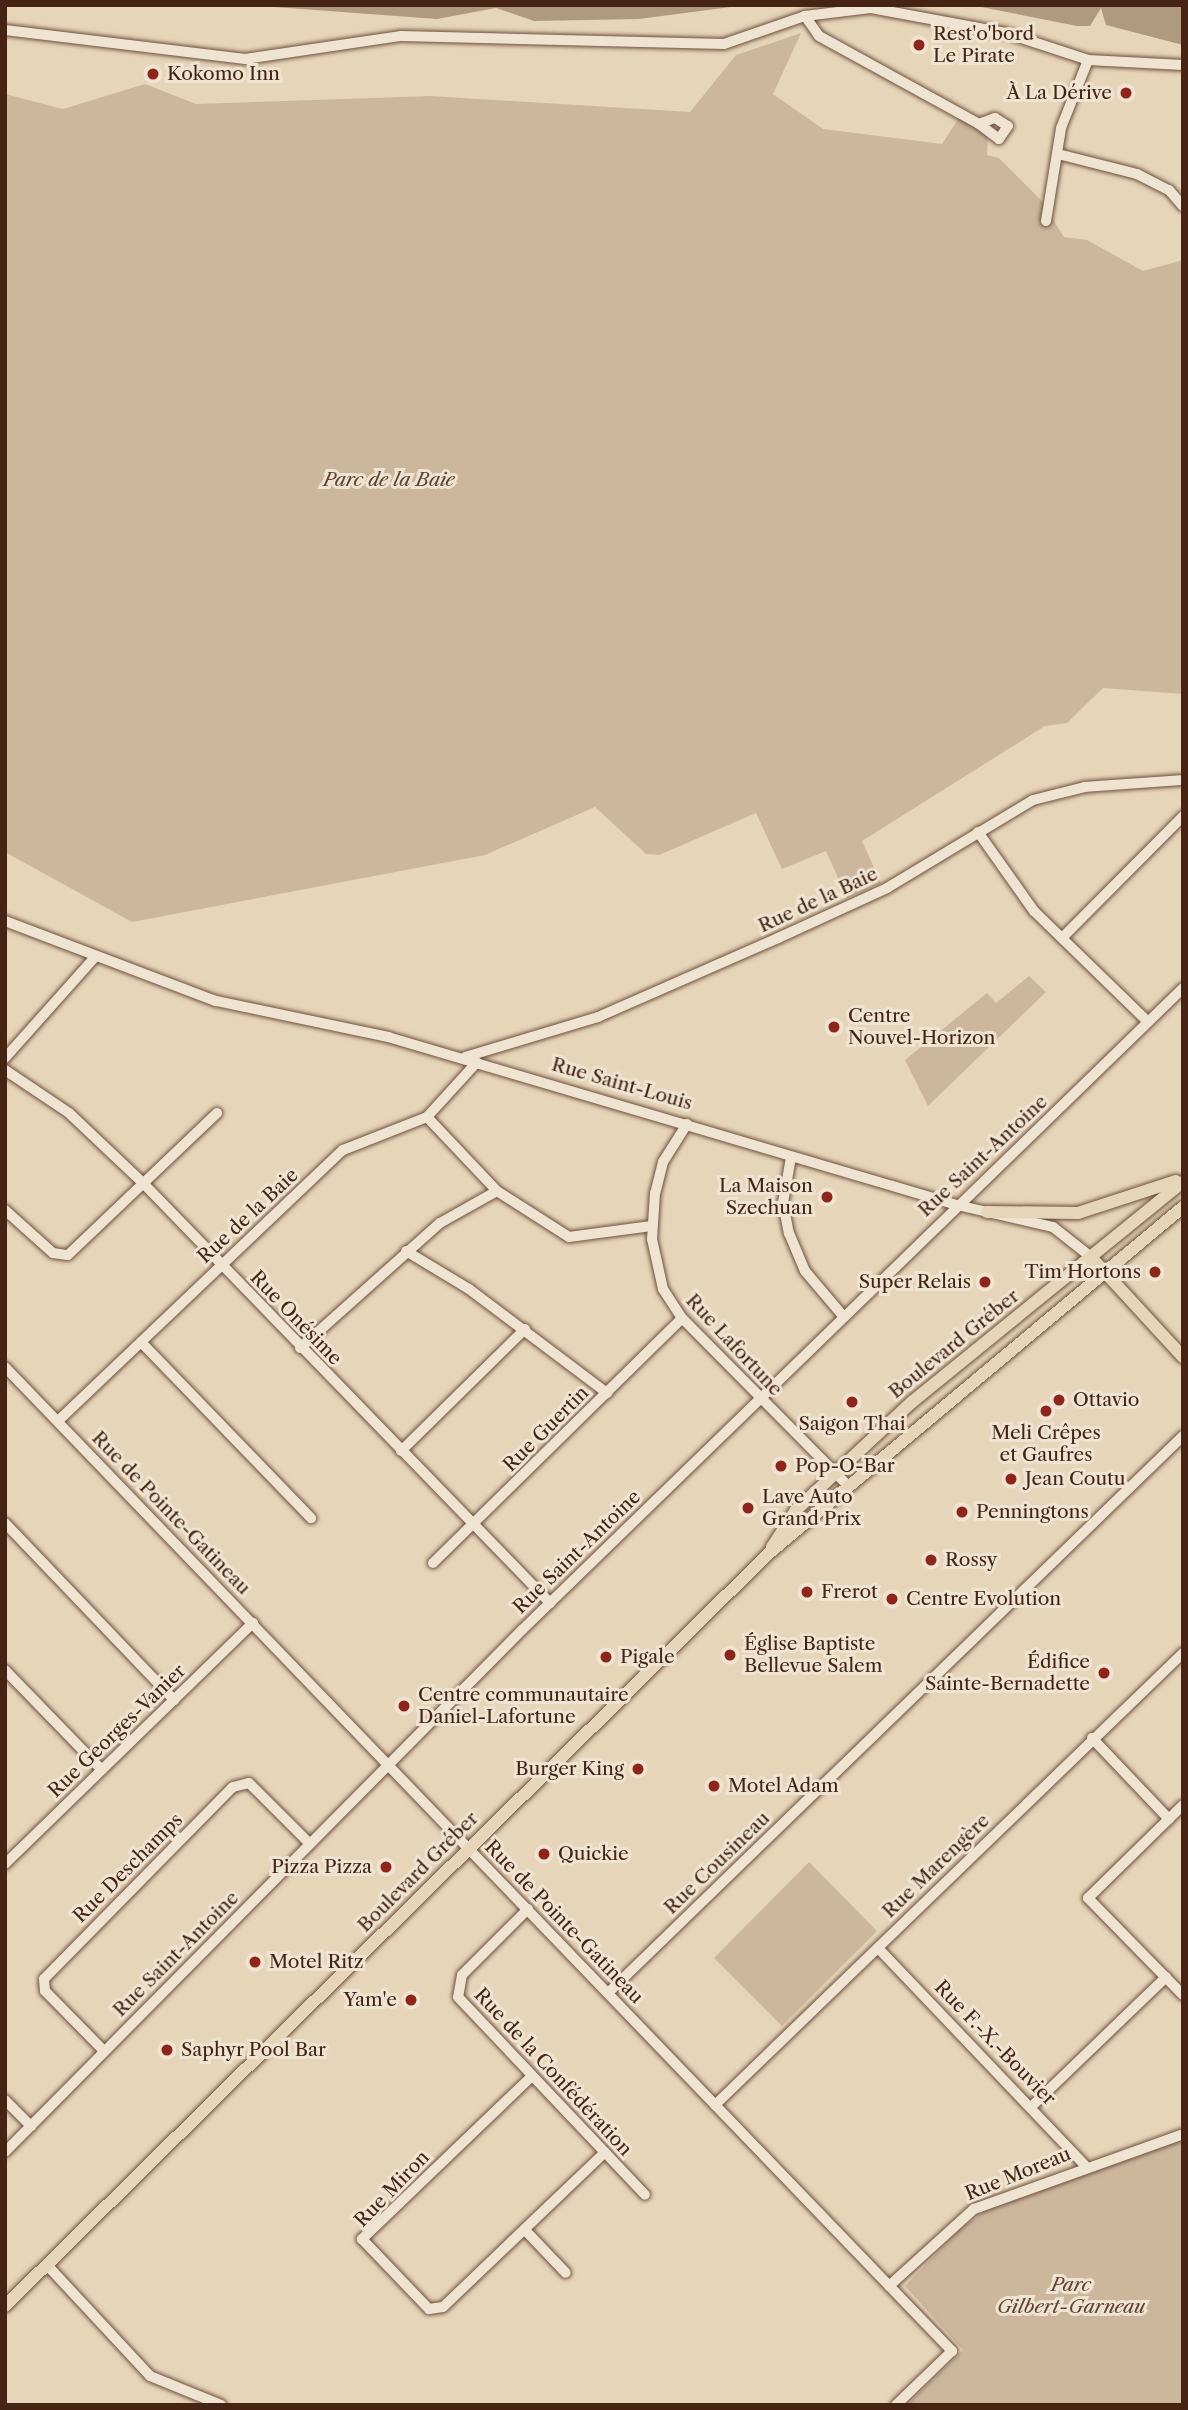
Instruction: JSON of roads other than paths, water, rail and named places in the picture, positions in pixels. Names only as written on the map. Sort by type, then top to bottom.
[{"type":"main road","points":[[987,1212],[1086,1212],[1183,1180]]},
{"type":"main road","name":"Boulevard Gréber","points":[[768,1554],[796,1510],[835,1473],[1183,1180]]},
{"type":"main road","name":"Boulevard Gréber","points":[[5,2306],[768,1554],[1183,1206]]},
{"type":"main road","name":"Rue Saint-Louis","points":[[1091,1257],[1183,1357]]},
{"type":"street","points":[[5,30],[245,60],[401,36],[724,44],[805,16],[852,8],[909,12],[1006,33],[1088,60],[1183,65]]},
{"type":"street","points":[[805,16],[820,36],[979,124]]},
{"type":"street","points":[[1046,221],[1061,128],[1088,60]]},
{"type":"street","points":[[1058,154],[1137,174],[1169,190],[1183,206]]},
{"type":"street","name":"Rue de la Baie","points":[[463,1058],[573,1026],[654,993],[887,888],[1033,800],[1085,787],[1183,780]]},
{"type":"street","points":[[1062,938],[1183,816]]},
{"type":"street","points":[[978,832],[1006,877],[1062,938],[1148,1022]]},
{"type":"street","name":"Rue Saint-Louis","points":[[5,921],[216,1001],[463,1058],[957,1205],[1061,1230],[1091,1257]]},
{"type":"street","points":[[5,1058],[95,957]]},
{"type":"street","name":"Rue Saint-Antoine","points":[[5,2152],[550,1603],[843,1315],[1183,988]]},
{"type":"street","name":"Rue de la Baie","points":[[58,1421],[343,1150],[427,1116],[477,1062]]},
{"type":"street","name":"Rue Onésime","points":[[5,1070],[69,1113],[143,1183],[472,1526],[550,1603]]},
{"type":"street","points":[[5,1210],[60,1258],[217,1113]]},
{"type":"street","points":[[427,1116],[497,1191],[569,1237],[651,1226]]},
{"type":"street","name":"Rue Lafortune","points":[[687,1124],[663,1162],[651,1226],[663,1289],[682,1318],[848,1486]]},
{"type":"street","points":[[791,1157],[783,1203],[789,1233],[805,1271],[843,1315]]},
{"type":"street","points":[[300,1348],[440,1223],[497,1191]]},
{"type":"street","points":[[406,1251],[525,1329],[607,1393]]},
{"type":"street","name":"Rue Guertin","points":[[433,1563],[682,1318]]},
{"type":"street","points":[[401,1451],[525,1329]]},
{"type":"street","points":[[141,1342],[311,1518]]},
{"type":"street","name":"Rue de Pointe-Gatineau","points":[[5,1367],[951,2351],[896,2405]]},
{"type":"street","name":"Rue Cousineau","points":[[608,1993],[1183,1436]]},
{"type":"street","points":[[5,1523],[174,1700]]},
{"type":"street","name":"Rue Georges-Vanier","points":[[5,1864],[253,1623]]},
{"type":"street","name":"Rue Marengère","points":[[715,2105],[1183,1653]]},
{"type":"street","points":[[5,1670],[102,1770]]},
{"type":"street","points":[[1092,1738],[1168,1819]]},
{"type":"street","name":"Rue Deschamps","points":[[104,2051],[45,1991],[44,1979],[233,1787],[249,1783],[310,1844]]},
{"type":"street","points":[[1183,1805],[1088,1898],[1183,1995]]},
{"type":"street","name":"Rue de la Confédération","points":[[528,1909],[456,1989],[463,2006],[645,2194]]},
{"type":"street","name":"Rue F.-X.-Bouvier","points":[[878,1948],[1032,2106],[1085,2165]]},
{"type":"street","points":[[1032,2106],[1166,1977]]},
{"type":"street","name":"Rue Miron","points":[[532,2076],[362,2239],[434,2310],[525,2230],[605,2152]]},
{"type":"street","points":[[5,2100],[31,2126]]},
{"type":"street","name":"Rue Moreau","points":[[889,2286],[974,2209],[1085,2165],[1183,2134]]},
{"type":"street","points":[[525,2230],[566,2273]]},
{"type":"street","points":[[47,2265],[150,2376],[221,2405]]},
{"type":"place","name":"Rest'o'bord Le Pirate","points":[[919,45]]},
{"type":"place","name":"Kokomo Inn","points":[[153,74]]},
{"type":"place","name":"À La Dérive","points":[[1126,93]]},
{"type":"place","name":"Centre Nouvel-Horizon","points":[[834,1027]]},
{"type":"place","name":"La Maison Szechuan","points":[[827,1197]]},
{"type":"place","name":"Tim Hortons","points":[[1155,1272]]},
{"type":"place","name":"Super Relais","points":[[985,1282]]},
{"type":"place","name":"Ottavio","points":[[1059,1400]]},
{"type":"place","name":"Saigon Thai","points":[[852,1402]]},
{"type":"place","name":"Meli Crêpes et Gaufres","points":[[1046,1411]]},
{"type":"place","name":"Pop-O-Bar","points":[[781,1466]]},
{"type":"place","name":"Jean Coutu","points":[[1011,1479]]},
{"type":"place","name":"Lave Auto Grand Prix","points":[[748,1508]]},
{"type":"place","name":"Penningtons","points":[[962,1512]]},
{"type":"place","name":"Rossy","points":[[931,1560]]},
{"type":"place","name":"Frerot","points":[[807,1592]]},
{"type":"place","name":"Centre Evolution","points":[[892,1599]]},
{"type":"place","name":"Église Baptiste Bellevue Salem","points":[[730,1655]]},
{"type":"place","name":"Pigale","points":[[606,1657]]},
{"type":"place","name":"Édifice Sainte-Bernadette","points":[[1104,1673]]},
{"type":"place","name":"Centre communautaire Daniel-Lafortune","points":[[404,1706]]},
{"type":"place","name":"Burger King","points":[[638,1769]]},
{"type":"place","name":"Motel Adam","points":[[714,1786]]},
{"type":"place","name":"Quickie","points":[[544,1854]]},
{"type":"place","name":"Pizza Pizza","points":[[386,1867]]},
{"type":"place","name":"Motel Ritz","points":[[255,1962]]},
{"type":"place","name":"Yam'e","points":[[411,2000]]},
{"type":"place","name":"Saphyr Pool Bar","points":[[167,2050]]},
{"type":"park label","name":"Parc de la Baie","points":[[389,480]]},
{"type":"park label","name":"Parc Gilbert-Garneau","points":[[1071,2296]]}]
